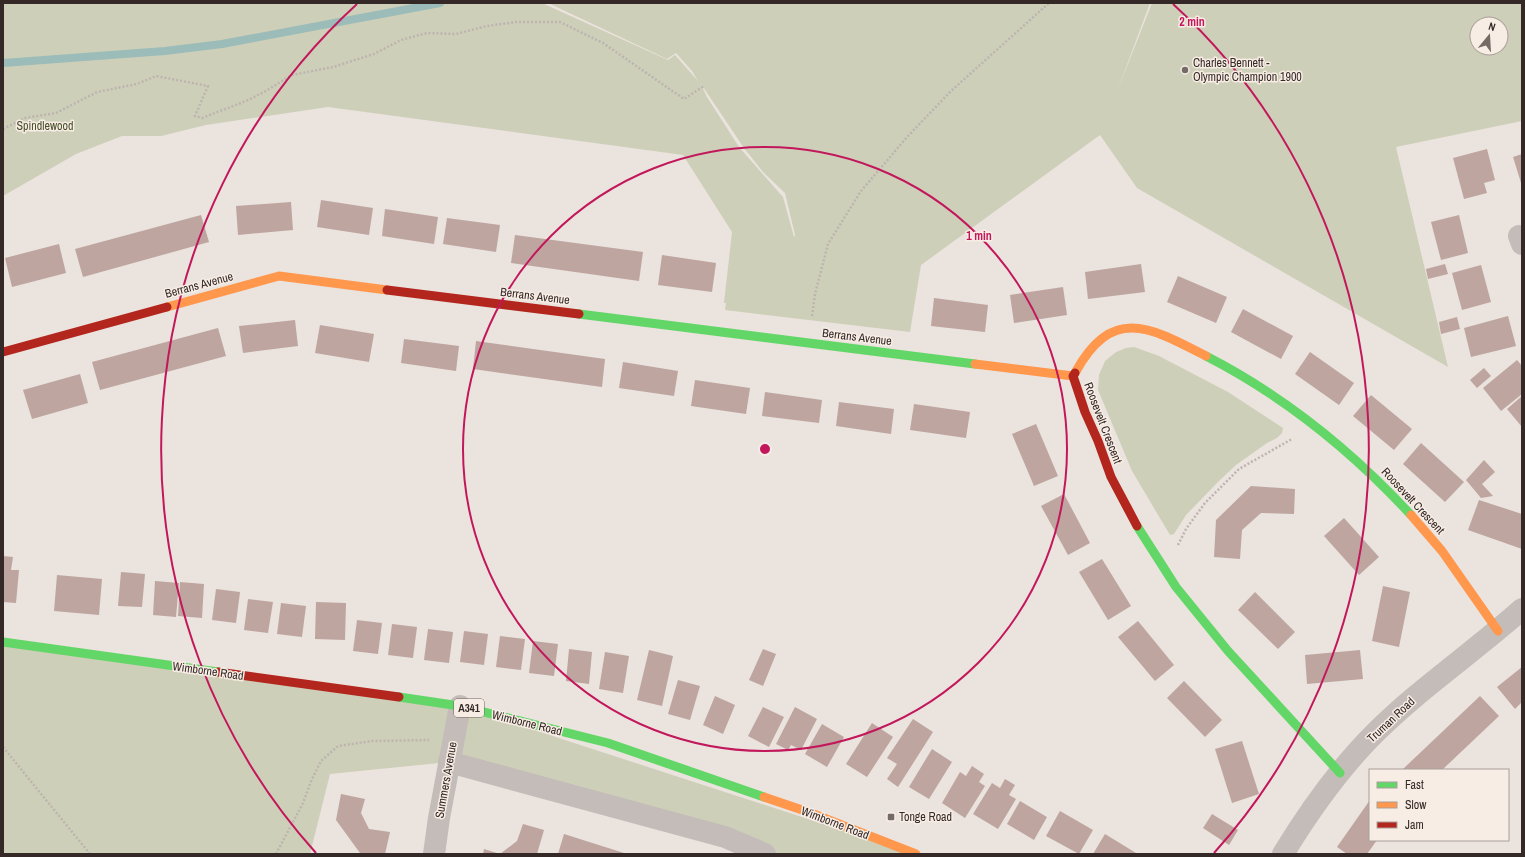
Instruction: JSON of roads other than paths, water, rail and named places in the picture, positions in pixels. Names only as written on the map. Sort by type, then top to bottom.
[{"type":"street","name":"Berrans Avenue","points":[[3,352],[279,276],[1072,376]]},
{"type":"street","name":"Roosevelt Crescent","points":[[1340,773],[1228,651],[1176,587],[1132,517],[1111,477],[1072,376],[1086,352],[1096,341],[1120,329],[1133,328],[1154,332],[1213,359],[1259,386],[1307,419],[1370,473],[1422,527],[1444,555],[1498,631]]},
{"type":"street","name":"Truman Road","points":[[1283,854],[1304,820],[1340,773],[1373,735],[1395,714],[1498,631],[1522,609]]},
{"type":"street","name":"Wimborne Road","points":[[3,642],[460,706],[608,743],[811,812],[916,854]]},
{"type":"street","name":"Summers Avenue","points":[[434,854],[460,706]]},
{"type":"street","points":[[449,762],[724,838],[765,854]]},
{"type":"waterway","points":[[3,63],[165,51],[222,44],[440,3]]},
{"type":"place","name":"Charles Bennett - Olympic Champion 1900","points":[[1185,70]]},
{"type":"place","name":"Tonge Road","points":[[891,817]]},
{"type":"park label","name":"Spindlewood","points":[[45,126]]}]
